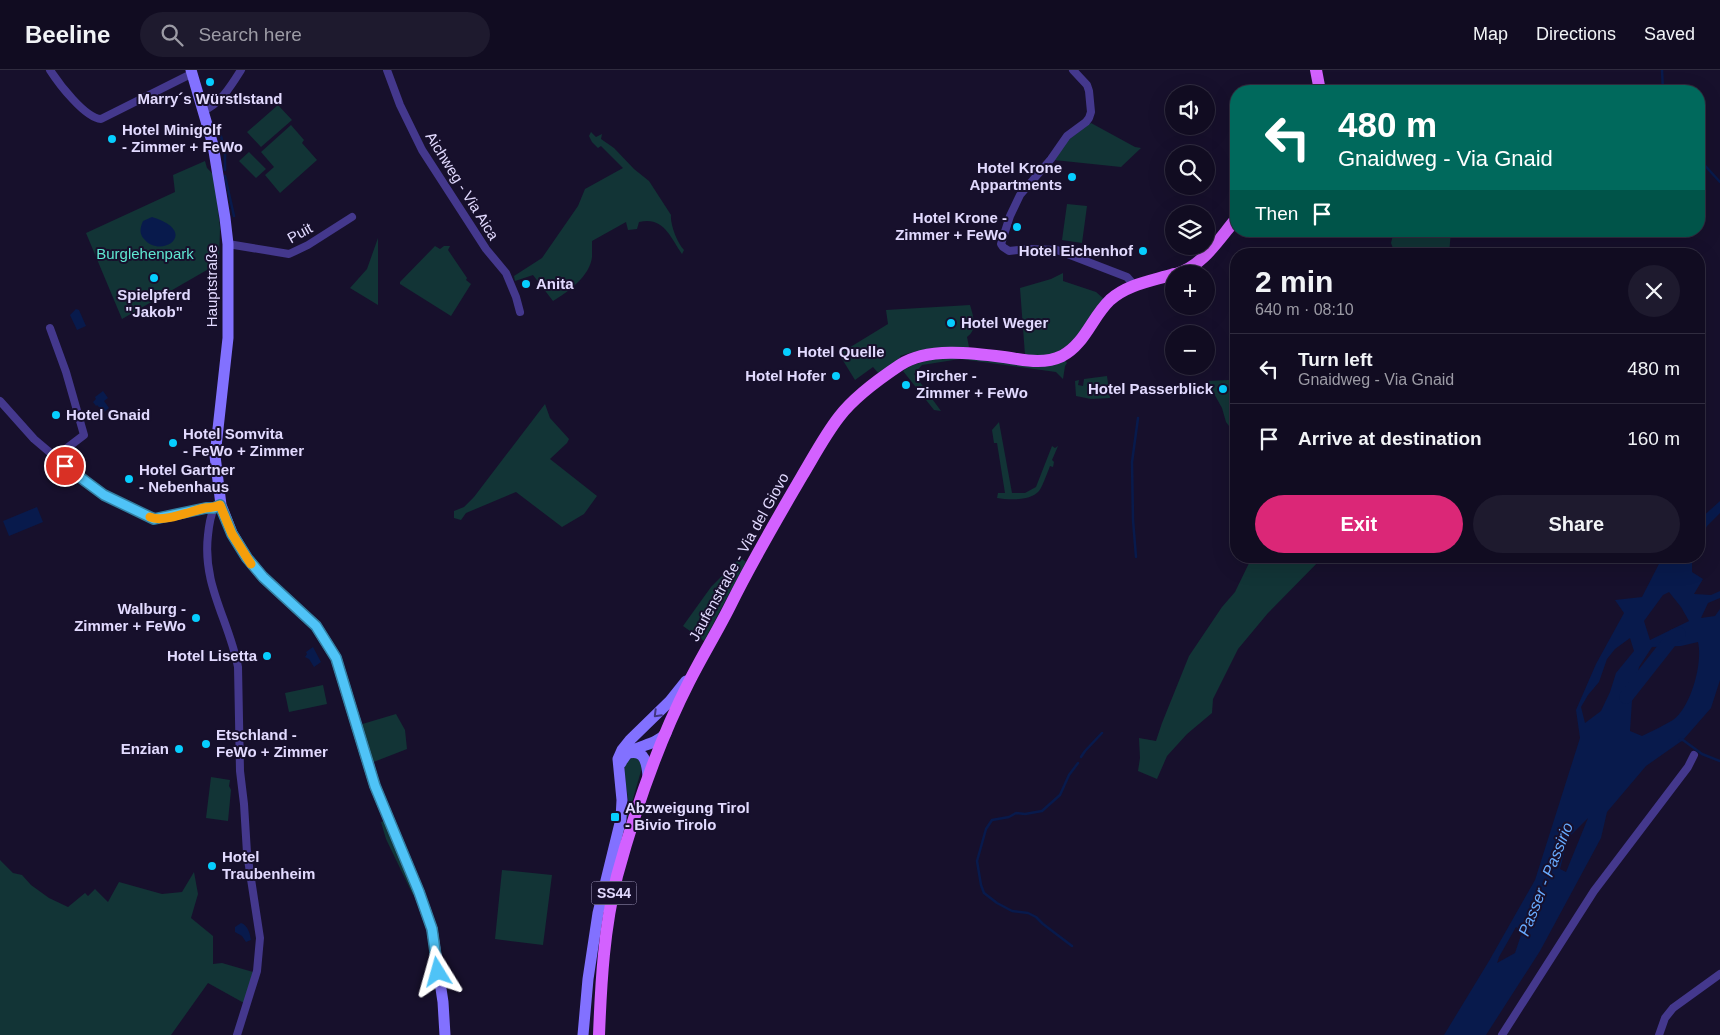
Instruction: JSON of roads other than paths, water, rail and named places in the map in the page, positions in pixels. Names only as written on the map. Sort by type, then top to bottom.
[{"type":"main road","points":[[1316,70],[1319,85]]},
{"type":"main road","name":"Jaufenstraße - Via del Giovo","points":[[1196,265],[1230,226]]},
{"type":"main road","name":"Jaufenstraße - Via del Giovo","points":[[599,1035],[601,977],[611,903],[630,834],[660,743],[689,682],[757,551],[838,417],[864,392],[901,364],[910,360],[931,355],[976,353],[1036,362],[1051,360],[1064,355],[1084,336],[1107,303],[1113,298],[1134,285],[1165,277]]},
{"type":"street","points":[[50,70],[86,112],[101,119],[192,72]]},
{"type":"street","points":[[202,111],[212,107],[218,101],[241,70]]},
{"type":"street","name":"Aichweg - Via Aica","points":[[387,70],[400,105],[422,150],[486,249],[506,273],[520,312]]},
{"type":"street","points":[[1074,70],[1087,85],[1089,91],[1091,112],[1089,118],[1067,136],[1051,159],[1020,195],[1010,216],[1001,244],[1009,252],[1029,249],[1057,250],[1127,276],[1134,285]]},
{"type":"street","name":"Hauptstraße","points":[[192,72],[216,162],[228,244],[228,338],[215,456],[217,507],[247,558],[263,577],[316,626],[336,658],[375,786],[419,892],[432,929],[443,1002],[445,1035]]},
{"type":"street","name":"Puit","points":[[228,244],[289,254],[308,245],[352,217]]},
{"type":"street","points":[[50,328],[66,372],[84,435],[67,448],[73,472]]},
{"type":"street","points":[[0,401],[34,439],[104,495],[154,519],[217,507],[209,527],[207,564],[221,617],[235,652],[238,666],[240,771],[247,853],[260,938],[257,971],[237,1035]]},
{"type":"street","points":[[583,1035],[588,979],[598,913],[620,819],[622,800],[618,764],[619,755],[630,740],[670,701],[708,648]]},
{"type":"street","points":[[630,740],[637,735],[647,734],[654,737],[660,743]]},
{"type":"street","points":[[619,770],[624,757],[628,753],[635,749],[660,743]]},
{"type":"street","points":[[628,753],[634,752],[643,756],[646,761],[648,776]]},
{"type":"street","points":[[1502,1035],[1594,891],[1688,767],[1694,755]]},
{"type":"street","points":[[1659,1035],[1665,1018],[1673,1008],[1720,974]]},
{"type":"water","points":[[152,217],[166,223],[174,230],[173,242],[159,247],[151,245],[142,237],[141,228],[143,221]]},
{"type":"water","points":[[76,309],[79,310],[86,326],[77,330],[70,315]]},
{"type":"water","points":[[103,391],[108,398],[104,401],[109,408],[104,412],[93,402],[96,399],[95,397]]},
{"type":"water","points":[[1720,501],[1720,513],[1705,530],[1705,515]]},
{"type":"water","points":[[37,507],[43,522],[9,536],[3,521]]},
{"type":"water","points":[[1659,563],[1692,563],[1692,572],[1703,579],[1694,594],[1711,595],[1720,591],[1720,598],[1708,603],[1701,618],[1715,616],[1720,609],[1720,680],[1711,708],[1683,740],[1646,766],[1607,812],[1601,838],[1540,951],[1486,1035],[1444,1035],[1535,880],[1580,738],[1576,710],[1596,664],[1624,613],[1615,600],[1642,597]],"holes":[[[1669,592],[1689,621],[1650,640],[1644,621],[1663,595]],[[1630,638],[1634,651],[1616,673],[1601,711],[1585,723],[1581,707],[1599,682],[1607,659],[1615,649]],[[1698,642],[1699,661],[1694,684],[1679,714],[1673,720],[1642,736],[1630,731],[1632,701],[1639,667],[1652,647],[1681,646]],[[1588,818],[1566,872],[1560,869],[1568,838]],[[1516,927],[1522,932],[1515,953],[1497,963]]]},
{"type":"water","points":[[313,647],[321,662],[314,667],[309,659],[305,657],[306,652]]},
{"type":"water","points":[[241,923],[247,928],[251,940],[246,942],[242,936],[235,932],[235,927]]},
{"type":"waterway","points":[[1662,70],[1663,85]]},
{"type":"waterway","points":[[221,136],[225,153],[225,170]]},
{"type":"waterway","points":[[1705,166],[1720,182]]},
{"type":"waterway","points":[[225,176],[234,216]]},
{"type":"waterway","points":[[1136,557],[1132,462],[1138,418]]},
{"type":"waterway","name":"Passer - Passirio","points":[[1626,697],[1674,636],[1679,634]]},
{"type":"waterway","points":[[1081,757],[1102,733]]},
{"type":"waterway","points":[[1680,740],[1683,740],[1702,754],[1720,761]]},
{"type":"waterway","points":[[1072,946],[1036,917],[1028,913],[1012,911],[984,893],[977,861],[986,829],[992,820],[1009,817],[1016,813],[1025,814],[1042,811],[1060,795],[1069,775],[1078,763]]},
{"type":"place","name":"Marry´s Würstlstand","points":[[210,82]]},
{"type":"place","name":"Hotel Minigolf - Zimmer + FeWo","points":[[112,139]]},
{"type":"place","name":"Hotel Krone Appartments","points":[[1072,177]]},
{"type":"place","name":"Hotel Krone - Zimmer + FeWo","points":[[1017,227]]},
{"type":"place","name":"Hotel Eichenhof","points":[[1143,251]]},
{"type":"place","name":"Spielpferd \"Jakob\"","points":[[154,278]]},
{"type":"place","name":"Anita","points":[[526,284]]},
{"type":"place","name":"Hotel Weger","points":[[951,323]]},
{"type":"place","name":"Hotel Quelle","points":[[787,352]]},
{"type":"place","name":"Hotel Hofer","points":[[836,376]]},
{"type":"place","name":"Pircher - Zimmer + FeWo","points":[[906,385]]},
{"type":"place","name":"Hotel Passerblick","points":[[1223,389]]},
{"type":"place","name":"Hotel Gnaid","points":[[56,415]]},
{"type":"place","name":"Hotel Somvita - FeWo + Zimmer","points":[[173,443]]},
{"type":"place","name":"Hotel Gartner - Nebenhaus","points":[[129,479]]},
{"type":"place","name":"Walburg - Zimmer + FeWo","points":[[196,618]]},
{"type":"place","name":"Hotel Lisetta","points":[[267,656]]},
{"type":"place","name":"Etschland - FeWo + Zimmer","points":[[206,744]]},
{"type":"place","name":"Enzian","points":[[179,749]]},
{"type":"place","name":"Abzweigung Tirol - Bivio Tirolo","points":[[615,817]]},
{"type":"place","name":"Hotel Traubenheim","points":[[212,866]]},
{"type":"park label","name":"Burglehenpark","points":[[145,254]]}]
